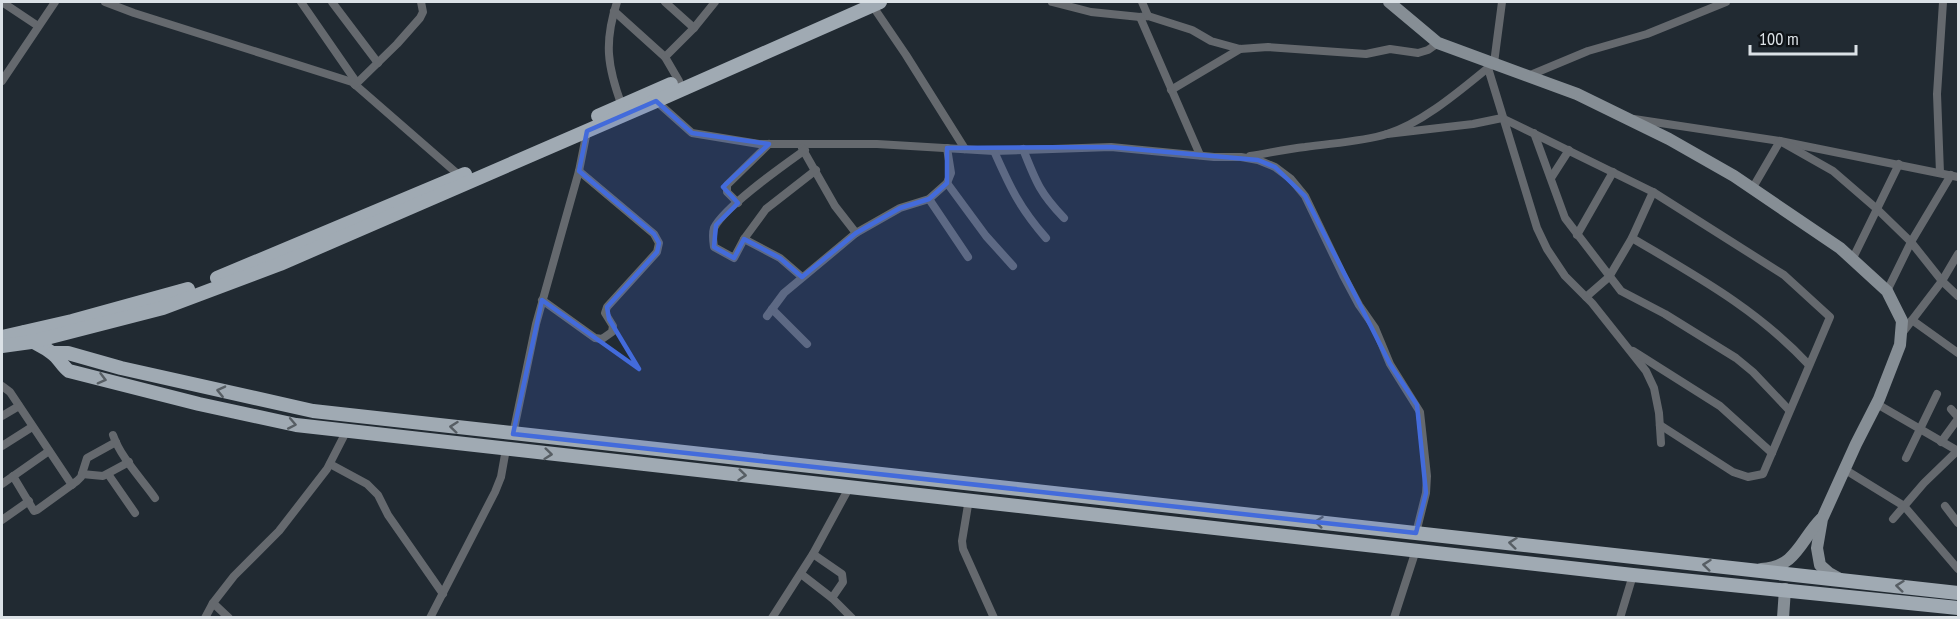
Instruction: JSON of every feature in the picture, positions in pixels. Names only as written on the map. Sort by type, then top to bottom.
[{"type":"main road","points":[[2,346],[179,293],[272,256],[622,106],[857,2]]},
{"type":"main road","points":[[2,337],[28,337],[163,308],[270,268],[876,3]]},
{"type":"main road","points":[[28,337],[53,353],[62,366],[69,371],[199,405],[296,425],[1633,575],[1959,608]]},
{"type":"main road","points":[[53,353],[68,353],[131,370],[313,411],[1959,592]]},
{"type":"main road","points":[[913,494],[915,478]]},
{"type":"street","points":[[2,2],[38,26]]},
{"type":"street","points":[[2,81],[56,2]]},
{"type":"street","points":[[105,2],[121,4],[344,78],[356,84]]},
{"type":"street","points":[[301,2],[356,84],[460,176]]},
{"type":"street","points":[[332,2],[378,63]]},
{"type":"street","points":[[356,84],[420,18],[423,12],[421,2]]},
{"type":"street","points":[[617,2],[610,25],[608,58],[612,79],[622,106]]},
{"type":"street","points":[[665,2],[694,28]]},
{"type":"street","points":[[665,57],[694,28],[715,2]]},
{"type":"street","points":[[1052,2],[1091,12],[1144,17],[1192,30],[1211,41],[1240,49],[1268,47],[1366,54],[1390,49],[1418,53],[1438,43]]},
{"type":"street","points":[[1142,2],[1144,17],[1171,90],[1200,155]]},
{"type":"street","points":[[1389,2],[1438,43],[1491,65],[1577,94],[1669,139],[1752,189],[1832,242],[1853,258],[1887,291],[1902,321],[1903,332],[1894,364],[1822,519],[1817,548],[1820,565],[1828,573],[1841,579]]},
{"type":"street","points":[[1502,2],[1491,65],[1502,117],[1537,228],[1564,276],[1586,297],[1646,371],[1654,388],[1661,443]]},
{"type":"street","points":[[1528,76],[1588,51],[1647,34],[1725,2]]},
{"type":"street","points":[[1940,172],[1937,94],[1943,2]]},
{"type":"street","points":[[876,3],[965,149]]},
{"type":"street","points":[[614,11],[665,57],[679,81]]},
{"type":"street","points":[[1171,90],[1240,49]]},
{"type":"street","points":[[2,60],[11,66]]},
{"type":"street","points":[[1387,134],[1407,126],[1429,112],[1491,65]]},
{"type":"street","points":[[656,101],[693,133],[769,144],[866,144],[994,151],[1111,147],[1243,157],[1275,167],[1291,179],[1305,196],[1343,275],[1376,328],[1390,364],[1420,412],[1427,476],[1426,494],[1416,533]]},
{"type":"street","points":[[1243,157],[1343,143],[1387,134],[1473,124],[1502,117],[1653,192],[1784,275],[1830,317],[1763,474],[1749,477],[1733,472],[1660,425]]},
{"type":"street","points":[[1631,119],[1779,141],[1955,176],[1911,242],[1887,291]]},
{"type":"street","points":[[513,434],[542,300],[579,171],[587,131]]},
{"type":"street","points":[[1534,133],[1564,218],[1609,277],[1622,291],[1665,314],[1736,358],[1753,372],[1789,410]]},
{"type":"street","points":[[1752,189],[1779,141]]},
{"type":"street","points":[[1779,141],[1833,171],[1911,242],[1942,281],[1959,296]]},
{"type":"street","points":[[738,203],[727,192],[727,185],[769,144]]},
{"type":"street","points":[[797,144],[805,150],[835,206],[856,233]]},
{"type":"street","points":[[807,344],[770,313],[778,298],[856,233],[900,208],[929,199],[947,183],[951,173],[947,148]]},
{"type":"street","points":[[1023,149],[1045,199],[1064,218]]},
{"type":"street","points":[[805,150],[770,176],[716,225],[712,236],[714,247],[734,258],[744,239],[766,209],[816,170]]},
{"type":"street","points":[[1551,178],[1569,150]]},
{"type":"street","points":[[994,151],[1025,214],[1046,237]]},
{"type":"street","points":[[1853,258],[1899,164]]},
{"type":"street","points":[[542,300],[595,338],[602,339],[612,332],[613,326],[605,313],[607,307],[657,252],[658,243],[654,234],[579,171]]},
{"type":"street","points":[[1577,235],[1613,172]]},
{"type":"street","points":[[947,183],[986,236],[1013,266]]},
{"type":"street","points":[[1586,297],[1609,277],[1632,238],[1653,192]]},
{"type":"street","points":[[929,199],[968,257]]},
{"type":"street","points":[[1632,238],[1742,305],[1767,324],[1809,365]]},
{"type":"street","points":[[744,239],[780,258],[802,277]]},
{"type":"street","points":[[1903,332],[1957,260]]},
{"type":"street","points":[[1912,320],[1959,353]]},
{"type":"street","points":[[1626,346],[1720,406],[1772,453]]},
{"type":"street","points":[[2,386],[10,392],[72,485]]},
{"type":"street","points":[[1906,458],[1937,394]]},
{"type":"street","points":[[1876,404],[1958,451],[1924,483],[1893,519]]},
{"type":"street","points":[[2,416],[19,406]]},
{"type":"street","points":[[1941,442],[1958,420],[1951,410]]},
{"type":"street","points":[[2,446],[32,427]]},
{"type":"street","points":[[205,618],[213,603],[245,564],[279,531],[330,464],[346,432]]},
{"type":"street","points":[[13,476],[34,511],[37,510],[72,485],[82,474],[87,458],[114,439],[155,498]]},
{"type":"street","points":[[430,618],[501,477],[507,449]]},
{"type":"street","points":[[2,484],[49,451]]},
{"type":"street","points":[[82,474],[103,476],[129,462]]},
{"type":"street","points":[[330,464],[367,484],[378,495],[388,515],[443,594]]},
{"type":"street","points":[[1844,469],[1904,506],[1959,569]]},
{"type":"street","points":[[108,474],[135,513]]},
{"type":"street","points":[[772,618],[813,554],[850,486]]},
{"type":"street","points":[[969,499],[962,541],[963,549],[994,618]]},
{"type":"street","points":[[2,520],[28,501]]},
{"type":"street","points":[[1945,506],[1959,523]]},
{"type":"street","points":[[1743,568],[1766,569],[1779,565],[1794,556],[1808,533],[1822,519]]},
{"type":"street","points":[[1394,618],[1416,550]]},
{"type":"street","points":[[813,554],[842,574],[843,582],[832,598]]},
{"type":"street","points":[[801,574],[832,598],[846,616]]},
{"type":"street","points":[[1620,618],[1633,575]]},
{"type":"street","points":[[1783,618],[1785,589]]},
{"type":"street","points":[[213,603],[229,618]]},
{"type":"highlighted area","points":[[656,101],[692,133],[769,144],[723,187],[738,203],[716,225],[714,247],[734,258],[744,239],[780,258],[802,277],[856,233],[900,208],[929,199],[947,183],[947,148],[1111,147],[1258,160],[1275,167],[1305,196],[1390,364],[1417,405],[1426,493],[1416,533],[513,434],[542,300],[639,369],[609,319],[607,307],[657,252],[659,243],[654,234],[579,171],[587,131]]}]
